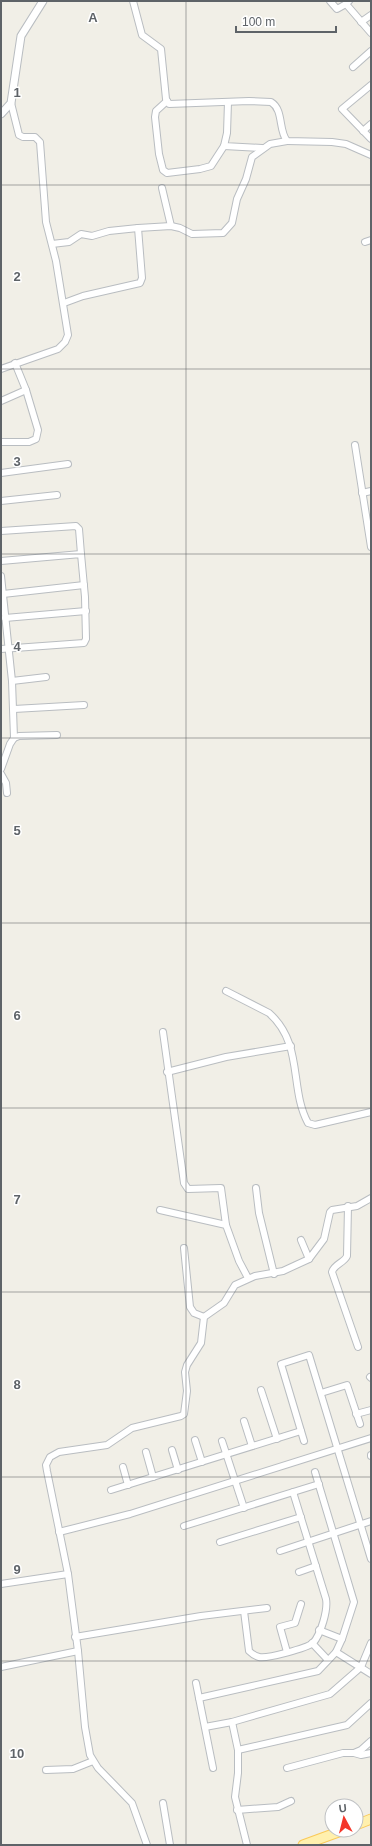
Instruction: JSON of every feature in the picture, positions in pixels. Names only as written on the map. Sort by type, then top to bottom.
[{"type":"main road","points":[[310,1844],[325,1838]]},
{"type":"street","points":[[1,369],[15,362],[58,349],[65,342],[68,335],[64,303],[46,222],[40,142],[35,137],[23,137],[19,135],[11,103],[19,41],[27,23],[43,1]]},
{"type":"street","points":[[133,1],[142,35],[161,49],[167,101]]},
{"type":"street","points":[[330,1],[337,10],[347,2],[371,33]]},
{"type":"street","points":[[361,22],[371,14]]},
{"type":"street","points":[[353,67],[371,51]]},
{"type":"street","points":[[371,85],[342,110],[371,139]]},
{"type":"street","points":[[167,101],[174,105],[260,101],[274,104],[278,110],[283,136],[286,141]]},
{"type":"street","points":[[167,101],[156,112],[155,117],[158,154],[163,170],[167,173],[200,169],[211,166],[224,146],[227,133],[228,102]]},
{"type":"street","points":[[1,114],[11,103]]},
{"type":"street","points":[[364,131],[371,124]]},
{"type":"street","points":[[52,244],[69,242],[81,234],[92,236],[109,231],[138,228],[171,226],[180,228],[192,234],[226,231],[232,223],[237,200],[246,179],[252,157],[263,148],[275,142],[332,142],[346,144],[371,155]]},
{"type":"street","points":[[224,146],[263,148]]},
{"type":"street","points":[[162,188],[171,226]]},
{"type":"street","points":[[64,303],[83,296],[140,283],[142,278],[138,228]]},
{"type":"street","points":[[1,442],[29,442],[36,439],[38,430],[26,390],[15,362]]},
{"type":"street","points":[[1,401],[26,390]]},
{"type":"street","points":[[355,445],[371,546]]},
{"type":"street","points":[[1,473],[68,464]]},
{"type":"street","points":[[362,492],[371,491]]},
{"type":"street","points":[[1,501],[57,494]]},
{"type":"street","points":[[1,532],[76,526],[79,530],[86,611],[86,639],[84,643],[1,649]]},
{"type":"street","points":[[1,561],[81,554]]},
{"type":"street","points":[[1,576],[14,709],[14,738],[10,744],[1,769]]},
{"type":"street","points":[[3,594],[84,585]]},
{"type":"street","points":[[5,618],[86,611]]},
{"type":"street","points":[[12,681],[46,678]]},
{"type":"street","points":[[14,709],[84,705]]},
{"type":"street","points":[[14,738],[19,736],[57,735]]},
{"type":"street","points":[[1,774],[5,780],[7,793]]},
{"type":"street","points":[[226,991],[269,1013],[274,1018],[291,1046],[302,1109],[308,1124],[315,1125],[371,1112]]},
{"type":"street","points":[[163,1032],[167,1072],[184,1183],[188,1189],[221,1188],[226,1225],[239,1261],[248,1278]]},
{"type":"street","points":[[167,1072],[226,1057],[291,1046]]},
{"type":"street","points":[[256,1188],[259,1213],[274,1274]]},
{"type":"street","points":[[147,1845],[132,1803],[102,1773],[90,1755],[85,1727],[78,1651],[68,1574],[46,1465],[50,1457],[59,1452],[108,1445],[132,1428],[163,1420],[175,1419],[184,1414],[187,1391],[185,1372],[187,1365],[201,1343],[204,1317],[224,1303],[235,1285],[248,1278],[265,1274],[274,1274],[296,1266],[309,1259],[324,1239],[330,1212],[348,1206],[356,1206],[371,1198]]},
{"type":"street","points":[[348,1206],[348,1256],[333,1269],[332,1272],[358,1347]]},
{"type":"street","points":[[160,1210],[226,1225]]},
{"type":"street","points":[[301,1240],[309,1259]]},
{"type":"street","points":[[184,1248],[190,1307],[194,1313],[204,1317]]},
{"type":"street","points":[[304,1441],[280,1364],[309,1356],[371,1558]]},
{"type":"street","points":[[321,1393],[347,1385],[360,1424]]},
{"type":"street","points":[[262,1390],[277,1439]]},
{"type":"street","points":[[356,1414],[371,1410]]},
{"type":"street","points":[[244,1421],[252,1446]]},
{"type":"street","points":[[111,1490],[301,1431]]},
{"type":"street","points":[[59,1532],[130,1514],[371,1438]]},
{"type":"street","points":[[195,1440],[202,1462]]},
{"type":"street","points":[[222,1441],[244,1508]]},
{"type":"street","points":[[172,1450],[178,1470]]},
{"type":"street","points":[[146,1452],[153,1477]]},
{"type":"street","points":[[123,1467],[128,1485]]},
{"type":"street","points":[[199,1698],[318,1671],[336,1652],[342,1639],[354,1602],[315,1472]]},
{"type":"street","points":[[184,1526],[318,1484]]},
{"type":"street","points":[[244,1610],[250,1653],[261,1658],[302,1649],[312,1644],[319,1630],[327,1603],[293,1492]]},
{"type":"street","points":[[220,1542],[301,1517]]},
{"type":"street","points":[[280,1551],[371,1521]]},
{"type":"street","points":[[299,1572],[316,1566]]},
{"type":"street","points":[[1,1584],[68,1574]]},
{"type":"street","points":[[287,1652],[280,1627],[295,1623],[301,1604]]},
{"type":"street","points":[[75,1637],[201,1616],[267,1608]]},
{"type":"street","points":[[319,1630],[342,1639]]},
{"type":"street","points":[[204,1727],[232,1722],[330,1694],[361,1667],[371,1643]]},
{"type":"street","points":[[312,1644],[328,1660]]},
{"type":"street","points":[[1,1667],[78,1651]]},
{"type":"street","points":[[336,1652],[371,1674]]},
{"type":"street","points":[[196,1683],[213,1768]]},
{"type":"street","points":[[238,1750],[347,1725],[371,1703]]},
{"type":"street","points":[[232,1722],[238,1750],[238,1778],[235,1790],[237,1810],[247,1845]]},
{"type":"street","points":[[287,1768],[343,1754],[354,1753],[361,1750],[371,1741]]},
{"type":"street","points":[[354,1753],[362,1755],[371,1753]]},
{"type":"street","points":[[46,1770],[73,1769],[93,1761]]},
{"type":"street","points":[[237,1810],[278,1806],[291,1801]]},
{"type":"street","points":[[163,1803],[170,1845]]}]
